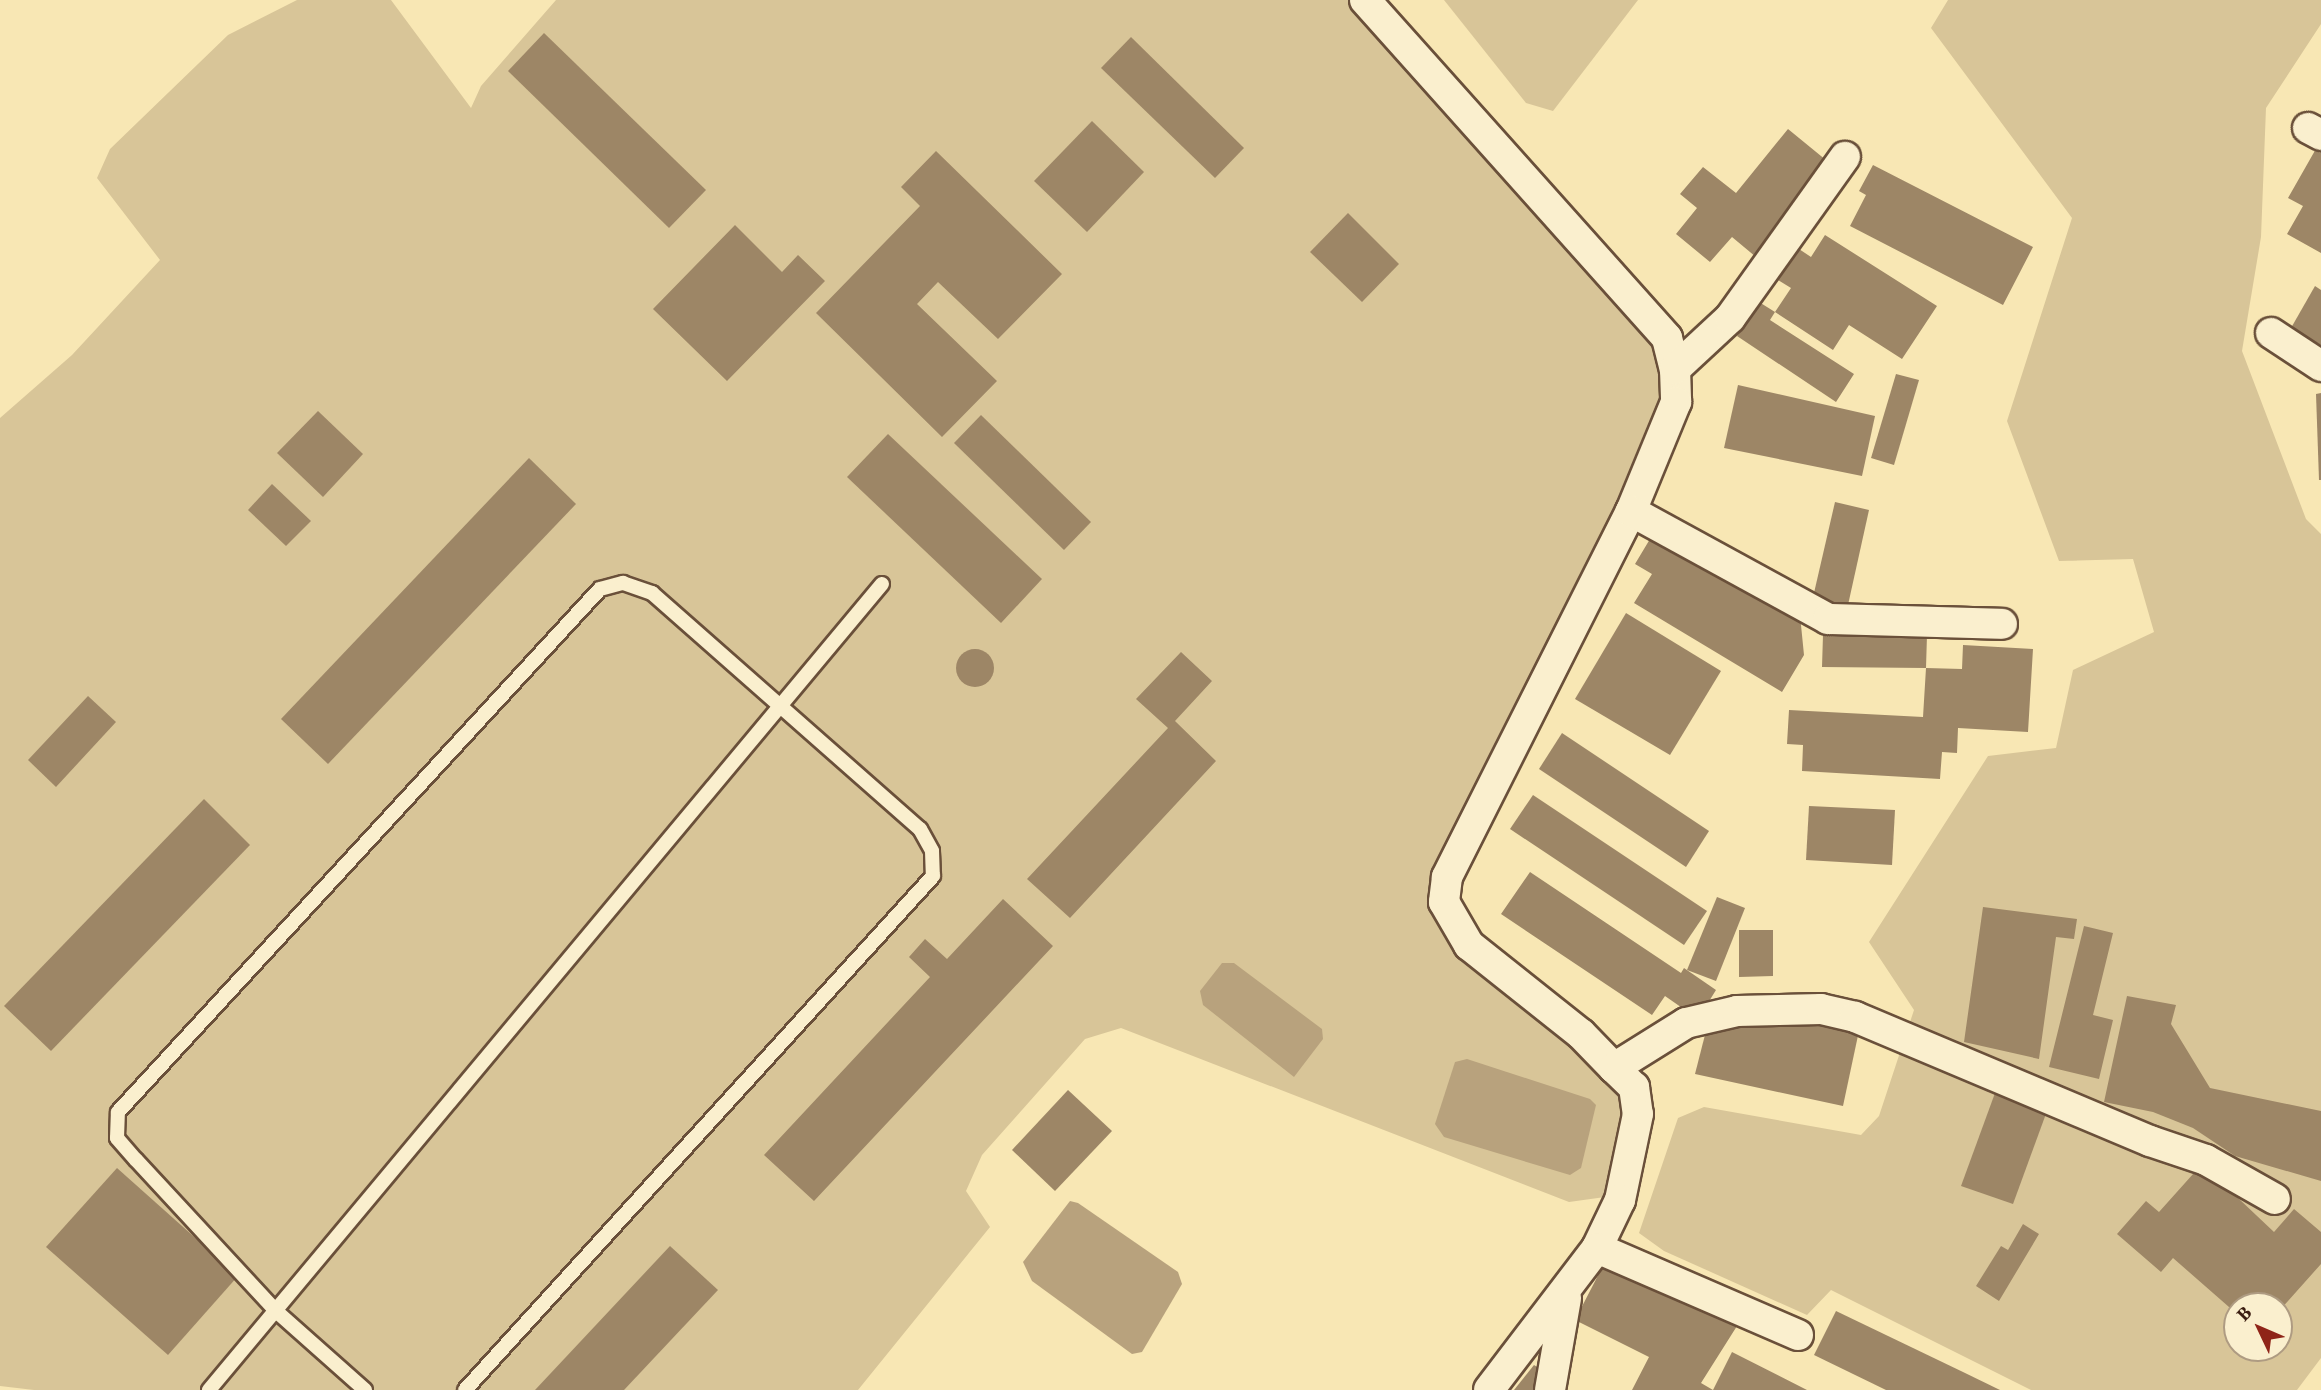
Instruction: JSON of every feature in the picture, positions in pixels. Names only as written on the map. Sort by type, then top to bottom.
[{"type":"street","points":[[1365,0],[1667,338],[1675,369],[1673,411],[1631,511],[1447,877],[1444,902],[1469,944],[1581,1034],[1634,1087],[1638,1114],[1620,1200],[1597,1248],[1567,1294],[1489,1390]]},
{"type":"street","points":[[1675,369],[1730,318],[1845,157]]},
{"type":"street","points":[[2271,333],[2321,366]]},
{"type":"street","points":[[1631,511],[1828,618],[2002,624]]},
{"type":"street","points":[[1614,1068],[1686,1023],[1737,1011],[1821,1009],[1855,1017],[2111,1126],[2206,1160],[2275,1199]]},
{"type":"street","points":[[1597,1248],[1797,1335]]},
{"type":"street","points":[[1550,1390],[1567,1294]]},
{"type":"lane","points":[[365,1390],[276,1311],[117,1138],[118,1112],[600,589],[623,583],[652,593],[779,709],[920,829],[932,851],[933,876],[465,1390]]},
{"type":"lane","points":[[209,1390],[882,584]]},
{"type":"shaded area","points":[[297,0],[391,0],[471,108],[481,86],[556,0],[1351,0],[1645,329],[1665,385],[1657,420],[1431,879],[1435,920],[1463,960],[1618,1087],[1624,1123],[1605,1197],[1569,1202],[1121,1028],[1085,1039],[982,1155],[966,1191],[990,1227],[858,1390],[34,1390],[0,1386],[0,418],[72,355],[160,260],[97,178],[110,149],[228,35]]},
{"type":"shaded area","points":[[1444,0],[1638,0],[1553,111],[1526,103]]},
{"type":"shaded area","points":[[1948,0],[2321,0],[2321,24],[2266,108],[2261,237],[2242,351],[2306,519],[2321,534],[2321,1358],[2297,1390],[2031,1390],[1831,1290],[1807,1315],[1664,1251],[1639,1233],[1678,1118],[1704,1107],[1861,1135],[1879,1116],[1914,1010],[1869,942],[1988,756],[2056,748],[2073,670],[2154,632],[2133,559],[2059,561],[2007,421],[2072,218],[1931,28]]},
{"type":"shaded area","points":[[1222,963],[1234,963],[1322,1029],[1323,1039],[1294,1077],[1203,1005],[1200,991]]},
{"type":"shaded area","points":[[1467,1059],[1590,1099],[1596,1105],[1581,1168],[1570,1175],[1444,1137],[1435,1124],[1455,1062]]},
{"type":"shaded area","points":[[1070,1201],[1078,1203],[1178,1272],[1182,1284],[1142,1352],[1132,1354],[1032,1281],[1023,1262]]},
{"type":"building","points":[[544,33],[706,190],[669,228],[508,71]]},
{"type":"building","points":[[1131,37],[1244,148],[1215,178],[1101,68]]},
{"type":"building","points":[[1092,121],[1144,172],[1087,232],[1034,181]]},
{"type":"building","points":[[1788,129],[1832,165],[1762,262],[1732,237],[1710,262],[1676,234],[1697,208],[1680,194],[1703,167],[1736,193]]},
{"type":"building","points":[[2321,140],[2321,253],[2287,234],[2303,206],[2288,198]]},
{"type":"building","points":[[936,151],[1062,274],[998,339],[938,282],[917,304],[997,381],[942,437],[816,313],[920,206],[901,187]]},
{"type":"building","points":[[1873,165],[2033,247],[2003,305],[1850,226],[1866,195],[1859,191]]},
{"type":"building","points":[[1348,213],[1399,264],[1362,302],[1310,252]]},
{"type":"building","points":[[735,225],[782,272],[798,255],[825,281],[727,381],[653,309]]},
{"type":"building","points":[[1825,235],[1937,306],[1902,359],[1849,325],[1833,350],[1775,312],[1791,288],[1770,275],[1790,243],[1811,257]]},
{"type":"building","points":[[2315,286],[2321,290],[2321,345],[2291,328]]},
{"type":"building","points":[[1759,302],[1775,312],[1770,320],[1854,374],[1836,402],[1737,336]]},
{"type":"building","points":[[1896,374],[1919,380],[1894,465],[1871,458]]},
{"type":"building","points":[[1738,385],[1875,416],[1862,476],[1724,448]]},
{"type":"building","points":[[2321,393],[2321,480],[2319,480],[2316,394]]},
{"type":"building","points":[[318,411],[363,454],[323,497],[277,453]]},
{"type":"building","points":[[981,415],[1091,522],[1064,550],[954,443]]},
{"type":"building","points":[[888,434],[1042,579],[1001,623],[847,477]]},
{"type":"building","points":[[529,458],[576,504],[328,764],[281,719]]},
{"type":"building","points":[[272,484],[311,521],[286,546],[248,510]]},
{"type":"building","points":[[1835,502],[1869,510],[1846,614],[1811,606]]},
{"type":"building","points":[[1656,529],[1800,615],[1804,655],[1782,692],[1634,603],[1652,574],[1635,564]]},
{"type":"building","points":[[1626,613],[1721,671],[1670,755],[1575,699]]},
{"type":"building","points":[[1823,635],[1927,635],[1926,668],[1822,667]]},
{"type":"building","points":[[1963,645],[2033,649],[2028,732],[1958,728],[1957,753],[1942,752],[1940,779],[1802,771],[1803,745],[1787,744],[1789,710],[1923,717],[1926,668],[1962,669]]},
{"type":"building","points":[[975,649],[989,654],[994,668],[989,682],[975,687],[961,682],[956,668],[961,654]]},
{"type":"building","points":[[1181,652],[1212,681],[1175,721],[1216,761],[1070,918],[1027,879],[1168,728],[1136,699]]},
{"type":"building","points":[[88,696],[116,722],[56,787],[28,760]]},
{"type":"building","points":[[1562,733],[1709,831],[1686,867],[1539,769]]},
{"type":"building","points":[[1533,795],[1707,911],[1684,945],[1510,829]]},
{"type":"building","points":[[204,799],[250,845],[51,1051],[4,1006]]},
{"type":"building","points":[[1809,806],[1895,810],[1892,865],[1806,860]]},
{"type":"building","points":[[1530,872],[1681,973],[1684,968],[1716,990],[1698,1019],[1665,996],[1652,1015],[1501,914]]},
{"type":"building","points":[[1717,897],[1745,908],[1716,981],[1687,970]]},
{"type":"building","points":[[1003,899],[1053,946],[814,1201],[764,1155],[930,977],[909,957],[925,939],[947,959]]},
{"type":"building","points":[[1983,907],[2077,919],[2074,939],[2056,937],[2039,1059],[1964,1042]]},
{"type":"building","points":[[2084,926],[2113,933],[2093,1015],[2113,1020],[2099,1079],[2049,1067]]},
{"type":"building","points":[[1739,930],[1773,930],[1773,976],[1739,977]]},
{"type":"building","points":[[2127,996],[2176,1005],[2171,1024],[2210,1088],[2321,1111],[2321,1181],[2235,1156],[2193,1128],[2153,1112],[2104,1102]]},
{"type":"building","points":[[1765,1013],[1860,1026],[1843,1106],[1695,1074],[1708,1023]]},
{"type":"building","points":[[1068,1090],[1112,1131],[1055,1191],[1012,1150]]},
{"type":"building","points":[[1995,1093],[2047,1111],[2013,1204],[1961,1186]]},
{"type":"building","points":[[2202,1164],[2274,1232],[2294,1209],[2321,1232],[2321,1264],[2293,1295],[2293,1292],[2223,1292],[2223,1302],[2173,1258],[2161,1272],[2117,1234],[2146,1201],[2159,1212]]},
{"type":"building","points":[[117,1168],[238,1276],[168,1355],[46,1247]]},
{"type":"building","points":[[2023,1224],[2039,1234],[1999,1301],[1976,1286],[2001,1246],[2008,1250]]},
{"type":"building","points":[[670,1246],[718,1290],[624,1390],[535,1390]]},
{"type":"building","points":[[1606,1260],[1737,1326],[1701,1383],[1713,1390],[1632,1390],[1649,1357],[1575,1320]]},
{"type":"building","points":[[1836,1311],[2000,1390],[1886,1390],[1814,1355]]},
{"type":"building","points":[[1732,1352],[1807,1390],[1713,1390]]},
{"type":"building","points":[[1534,1365],[1548,1374],[1543,1390],[1514,1390]]}]
